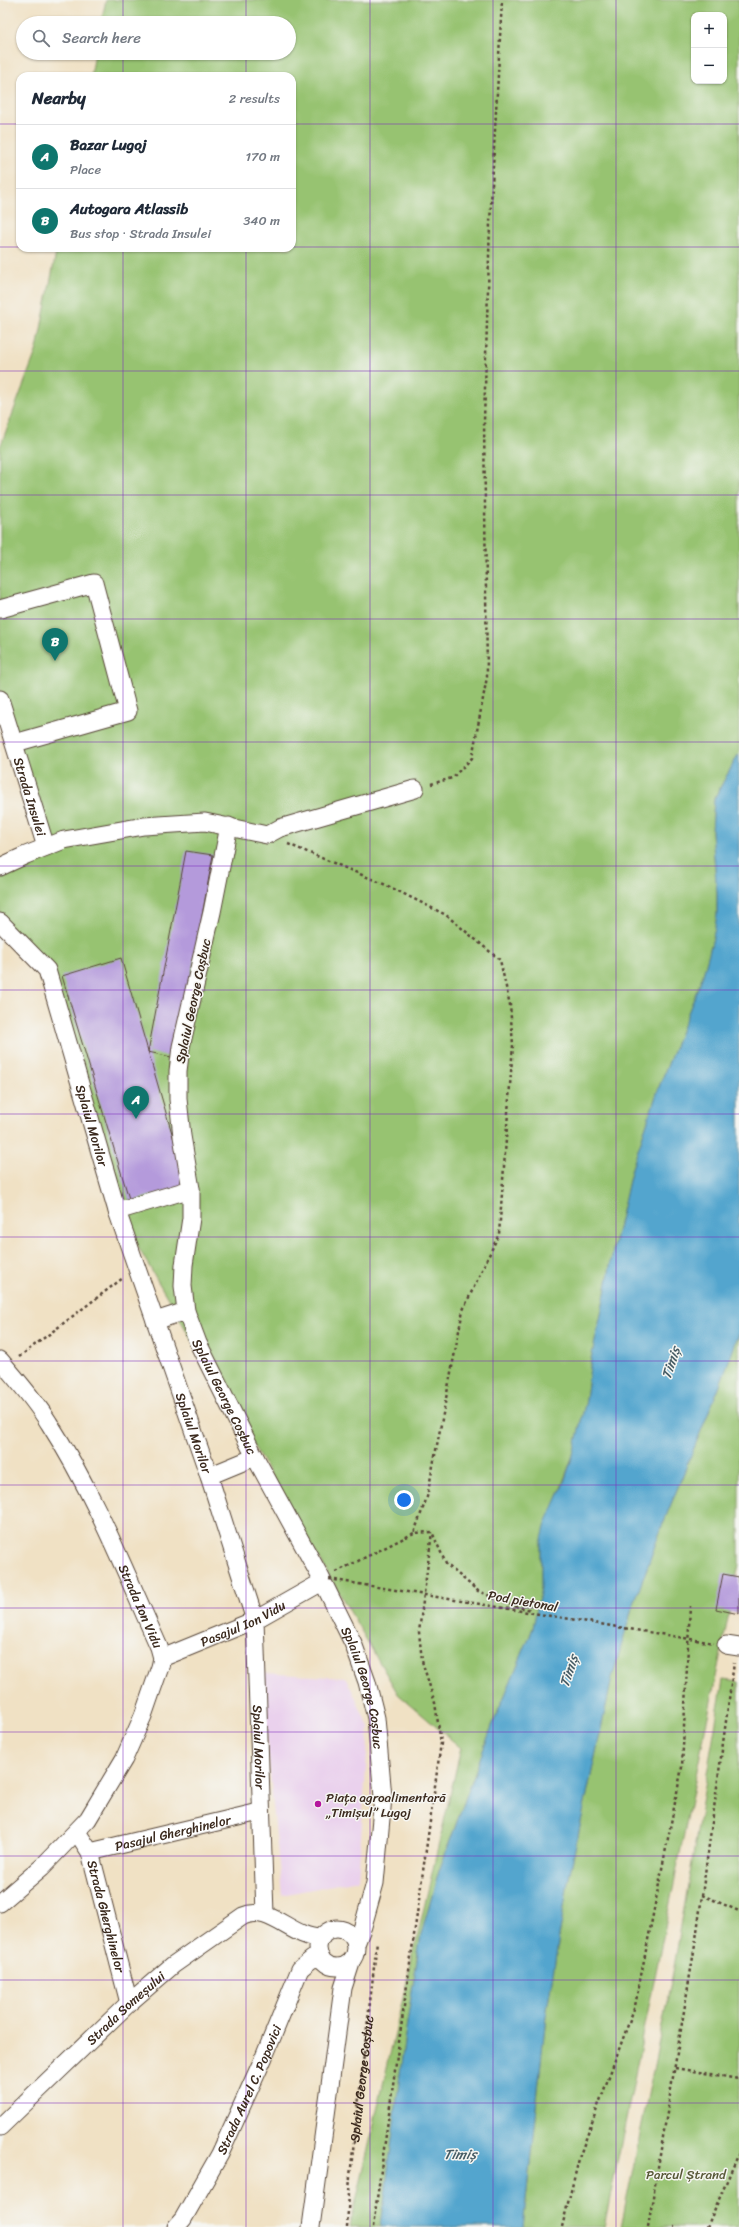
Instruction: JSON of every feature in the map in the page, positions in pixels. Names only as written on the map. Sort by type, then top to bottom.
[{"type":"street","points":[[0,609],[94,583],[128,710],[15,743]]},
{"type":"street","name":"Strada Insulei","points":[[0,699],[15,743],[46,847]]},
{"type":"street","points":[[0,867],[46,847],[89,835],[144,826],[186,822],[206,822],[267,835],[280,828],[415,789]]},
{"type":"street","name":"Splaiul George Coșbuc","points":[[229,826],[212,912],[181,1047],[178,1071],[178,1098],[182,1136],[191,1189],[190,1218],[184,1265],[186,1311],[198,1343],[255,1457],[325,1580],[353,1643],[367,1682],[376,1718],[383,1797],[380,1844],[375,1883],[343,1988],[311,2227]]},
{"type":"street","name":"Splaiul Morilor","points":[[0,922],[47,970],[117,1212],[209,1476],[255,1620],[265,1914]]},
{"type":"street","points":[[117,1212],[191,1189]]},
{"type":"street","points":[[155,1321],[186,1311]]},
{"type":"street","name":"Strada Ion Vidu","points":[[0,1903],[42,1867],[88,1819],[124,1759],[142,1716],[162,1658],[159,1647],[98,1510],[77,1470],[8,1360]]},
{"type":"street","points":[[209,1476],[255,1457]]},
{"type":"street","name":"Pasajul Ion Vidu","points":[[162,1658],[255,1620],[325,1580]]},
{"type":"street","name":"Pasajul Gherghinelor","points":[[90,1852],[255,1813]]},
{"type":"street","name":"Strada Gherghinelor","points":[[77,1832],[90,1852],[129,2003]]},
{"type":"street","name":"Strada Someșului","points":[[0,2127],[129,2003],[173,1965],[219,1932],[252,1912],[265,1914]]},
{"type":"street","points":[[265,1914],[296,1933],[310,1938],[321,1938]]},
{"type":"street","points":[[327,1962],[341,1966],[354,1952],[352,1936],[339,1929],[326,1933],[321,1938],[318,1946],[327,1962],[343,1988]]},
{"type":"street","name":"Strada Aurel C. Popovici","points":[[176,2227],[183,2219],[220,2154],[264,2057],[300,1969],[312,1959],[327,1962]]},
{"type":"path","points":[[415,789],[452,778],[472,758],[487,677],[484,421],[490,223],[502,0]]},
{"type":"path","points":[[267,835],[386,885],[446,915],[500,960],[510,1005],[513,1045],[498,1234],[464,1310],[427,1497],[414,1533]]},
{"type":"path","points":[[8,1360],[125,1276]]},
{"type":"path","points":[[340,1571],[414,1533],[432,1532]]},
{"type":"path","points":[[432,1532],[446,1564],[478,1591],[513,1606],[532,1610]]},
{"type":"path","points":[[373,2227],[441,1743],[435,1703],[422,1661],[420,1632],[432,1532]]},
{"type":"path","name":"Pod pietonal","points":[[325,1580],[729,1646]]},
{"type":"path","points":[[562,2227],[580,2155],[635,2006],[682,1766],[690,1606]]},
{"type":"path","points":[[648,2227],[702,1895],[729,1646]]},
{"type":"path","points":[[702,1895],[739,1911]]},
{"type":"path","name":"Splaiul George Coșbuc","points":[[347,2227],[350,2176],[378,1938]]},
{"type":"path","points":[[675,2068],[739,2079]]},
{"type":"path","points":[[707,2227],[739,2154]]},
{"type":"shaded area","name":"Piața agroalimentară „Timișul” Lugoj","points":[[260,1673],[346,1678],[369,1727],[358,1880],[282,1895]]},
{"type":"green space","points":[[106,0],[739,0],[739,753],[714,799],[712,832],[717,893],[717,915],[713,938],[703,975],[659,1087],[632,1168],[613,1250],[591,1359],[586,1400],[573,1455],[541,1543],[541,1588],[533,1628],[492,1726],[439,1871],[421,1935],[404,2042],[381,2227],[350,2227],[461,1748],[398,1694],[117,1211],[47,970],[0,922],[0,869],[46,847],[0,704],[0,447],[37,349],[56,252],[296,252],[296,72],[92,72],[94,60],[296,60],[296,16],[103,16]]},
{"type":"green space","points":[[739,1334],[739,1564],[604,2227],[523,2227],[546,2016],[568,1882],[612,1678],[631,1612],[662,1526]]},
{"type":"green space","name":"Parcul Ștrand","points":[[723,1680],[739,1682],[739,2227],[621,2227],[674,1967]]},
{"type":"water","name":"Timiș","points":[[739,753],[739,1334],[662,1526],[631,1612],[612,1678],[568,1882],[546,2016],[523,2227],[381,2227],[404,2042],[421,1935],[439,1871],[492,1726],[533,1628],[541,1588],[541,1543],[546,1523],[563,1485],[573,1455],[586,1400],[591,1359],[613,1250],[632,1168],[659,1087],[703,975],[713,938],[717,915],[717,893],[712,832],[714,799]]},
{"type":"building","points":[[186,851],[213,855],[176,1058],[148,1052]]},
{"type":"building","points":[[121,958],[187,1185],[130,1202],[62,976]]},
{"type":"building","points":[[723,1574],[739,1577],[739,1614],[716,1609]]},
{"type":"place","name":"Autogara Atlassib","points":[[55,661]]},
{"type":"place","name":"Bazar Lugoj","points":[[136,1119]]},
{"type":"place","name":"Piața agroalimentară „Timișul” Lugoj","points":[[318,1804]]}]
